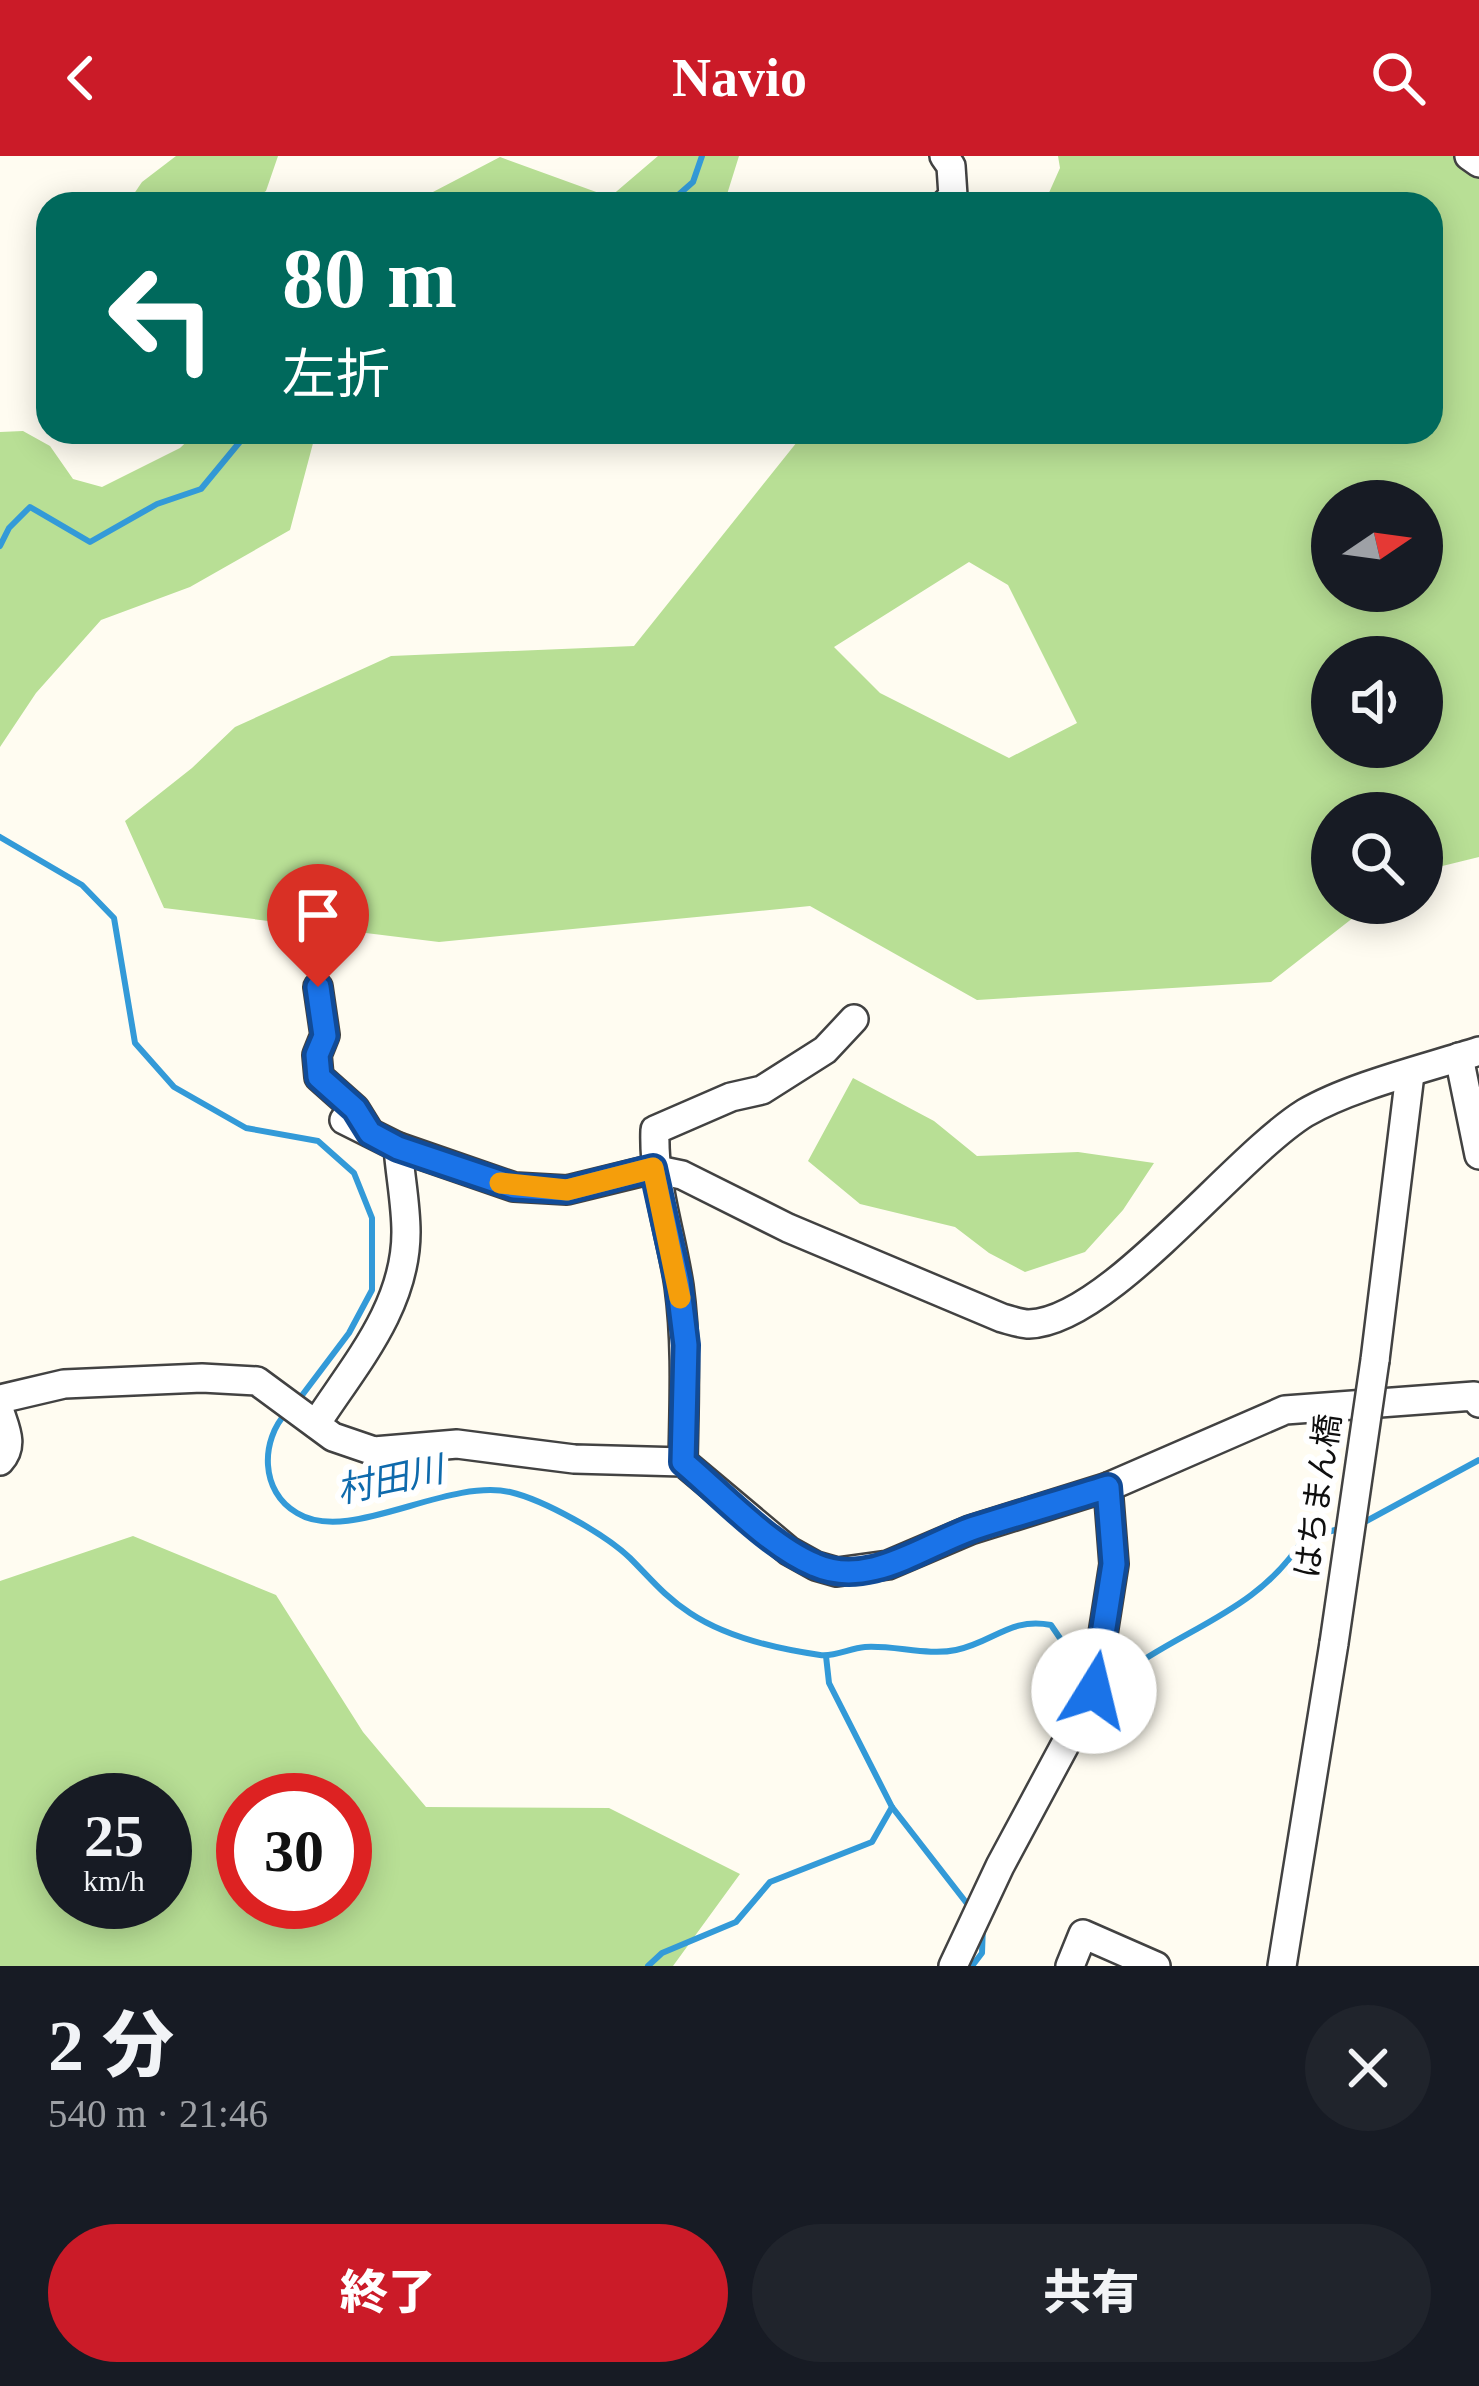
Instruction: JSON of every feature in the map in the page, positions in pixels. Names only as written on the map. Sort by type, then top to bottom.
[{"type":"street","points":[[944,156],[951,166],[953,192]]},
{"type":"street","points":[[1469,156],[1479,163]]},
{"type":"street","points":[[318,987],[325,1036],[317,1055],[319,1077],[355,1109],[370,1133]]},
{"type":"street","points":[[683,1462],[686,1345],[678,1281],[653,1168],[655,1130],[731,1097],[762,1090],[825,1050],[854,1019]]},
{"type":"street","points":[[344,1120],[398,1148],[514,1187],[567,1190],[653,1168],[682,1175],[788,1228],[1002,1318],[1030,1324],[1076,1307],[1148,1257],[1248,1158],[1307,1112],[1469,1054],[1479,1155]]},
{"type":"street","name":"はちまん橋","points":[[1282,1966],[1375,1360],[1410,1074]]},
{"type":"street","points":[[316,1424],[384,1322],[399,1285],[406,1233],[398,1148]]},
{"type":"street","points":[[0,1399],[64,1384],[198,1378],[257,1381],[333,1437],[374,1451],[457,1444],[574,1459],[683,1462],[789,1551],[837,1572],[888,1565],[970,1530],[1108,1487],[1285,1411],[1477,1395]]},
{"type":"street","points":[[0,1412],[9,1438],[7,1454],[0,1461]]},
{"type":"street","points":[[953,1966],[1000,1866],[1094,1691],[1114,1564],[1108,1487]]},
{"type":"street","points":[[1070,1966],[1084,1934],[1156,1966]]},
{"type":"green space","points":[[176,156],[278,156],[264,192],[135,192]]},
{"type":"green space","points":[[658,156],[739,156],[728,192],[616,192]]},
{"type":"green space","points":[[1058,156],[1479,156],[1479,857],[1443,866],[1443,792],[1311,792],[1311,924],[1345,924],[1271,982],[977,1000],[810,906],[439,942],[164,908],[125,821],[235,727],[391,656],[634,646],[795,444],[1443,444],[1443,192],[1049,192],[1060,168]],"holes":[[[969,562],[1008,585],[1077,723],[1009,758],[880,693],[834,647]]]},
{"type":"green space","points":[[500,157],[596,192],[433,192]]},
{"type":"green space","points":[[23,431],[36,438],[36,444],[50,446],[73,479],[102,487],[184,444],[313,444],[290,530],[190,587],[101,620],[36,693],[0,747],[0,432]]},
{"type":"green space","points":[[853,1078],[934,1121],[977,1156],[1078,1152],[1154,1163],[1123,1210],[1085,1252],[1025,1272],[955,1227],[860,1204],[808,1161]]},
{"type":"green space","points":[[133,1536],[276,1595],[363,1732],[426,1807],[609,1808],[740,1874],[673,1966],[0,1966],[0,1581]]},
{"type":"waterway","name":"村田川","points":[[682,192],[693,182],[702,156]]},
{"type":"waterway","name":"村田川","points":[[0,546],[9,528],[30,507],[90,542],[157,504],[201,489],[238,444]]},
{"type":"waterway","name":"村田川","points":[[0,837],[82,885],[114,918],[135,1043],[174,1087],[246,1128],[318,1141],[354,1173],[372,1218],[372,1290],[349,1333],[297,1402]]},
{"type":"waterway","name":"村田川","points":[[287,1412],[272,1437],[270,1479],[285,1504],[318,1521],[370,1517],[457,1494],[510,1492],[590,1529],[630,1558],[681,1607],[753,1641],[820,1655],[865,1647],[945,1652],[1037,1623],[1051,1625],[1079,1666],[1088,1668]]},
{"type":"waterway","points":[[1361,1524],[1479,1460]]},
{"type":"waterway","points":[[1107,1672],[1121,1675],[1243,1601],[1286,1563],[1304,1538],[1343,1528]]},
{"type":"waterway","name":"村田川","points":[[826,1656],[829,1683],[892,1807],[972,1910]]},
{"type":"waterway","name":"村田川","points":[[648,1966],[662,1953],[736,1922],[770,1882],[872,1842],[892,1807]]},
{"type":"waterway","points":[[972,1966],[982,1953],[983,1925]]},
{"type":"slow traffic","points":[[500,1183],[567,1190],[653,1168],[680,1298]]},
{"type":"route","points":[[318,987],[325,1036],[317,1055],[319,1077],[355,1109],[370,1133],[454,1169],[514,1187],[567,1190],[653,1168],[678,1281],[686,1345],[683,1462],[789,1551],[837,1572],[864,1570],[888,1565],[970,1530],[1108,1487],[1114,1564],[1094,1691]]}]
